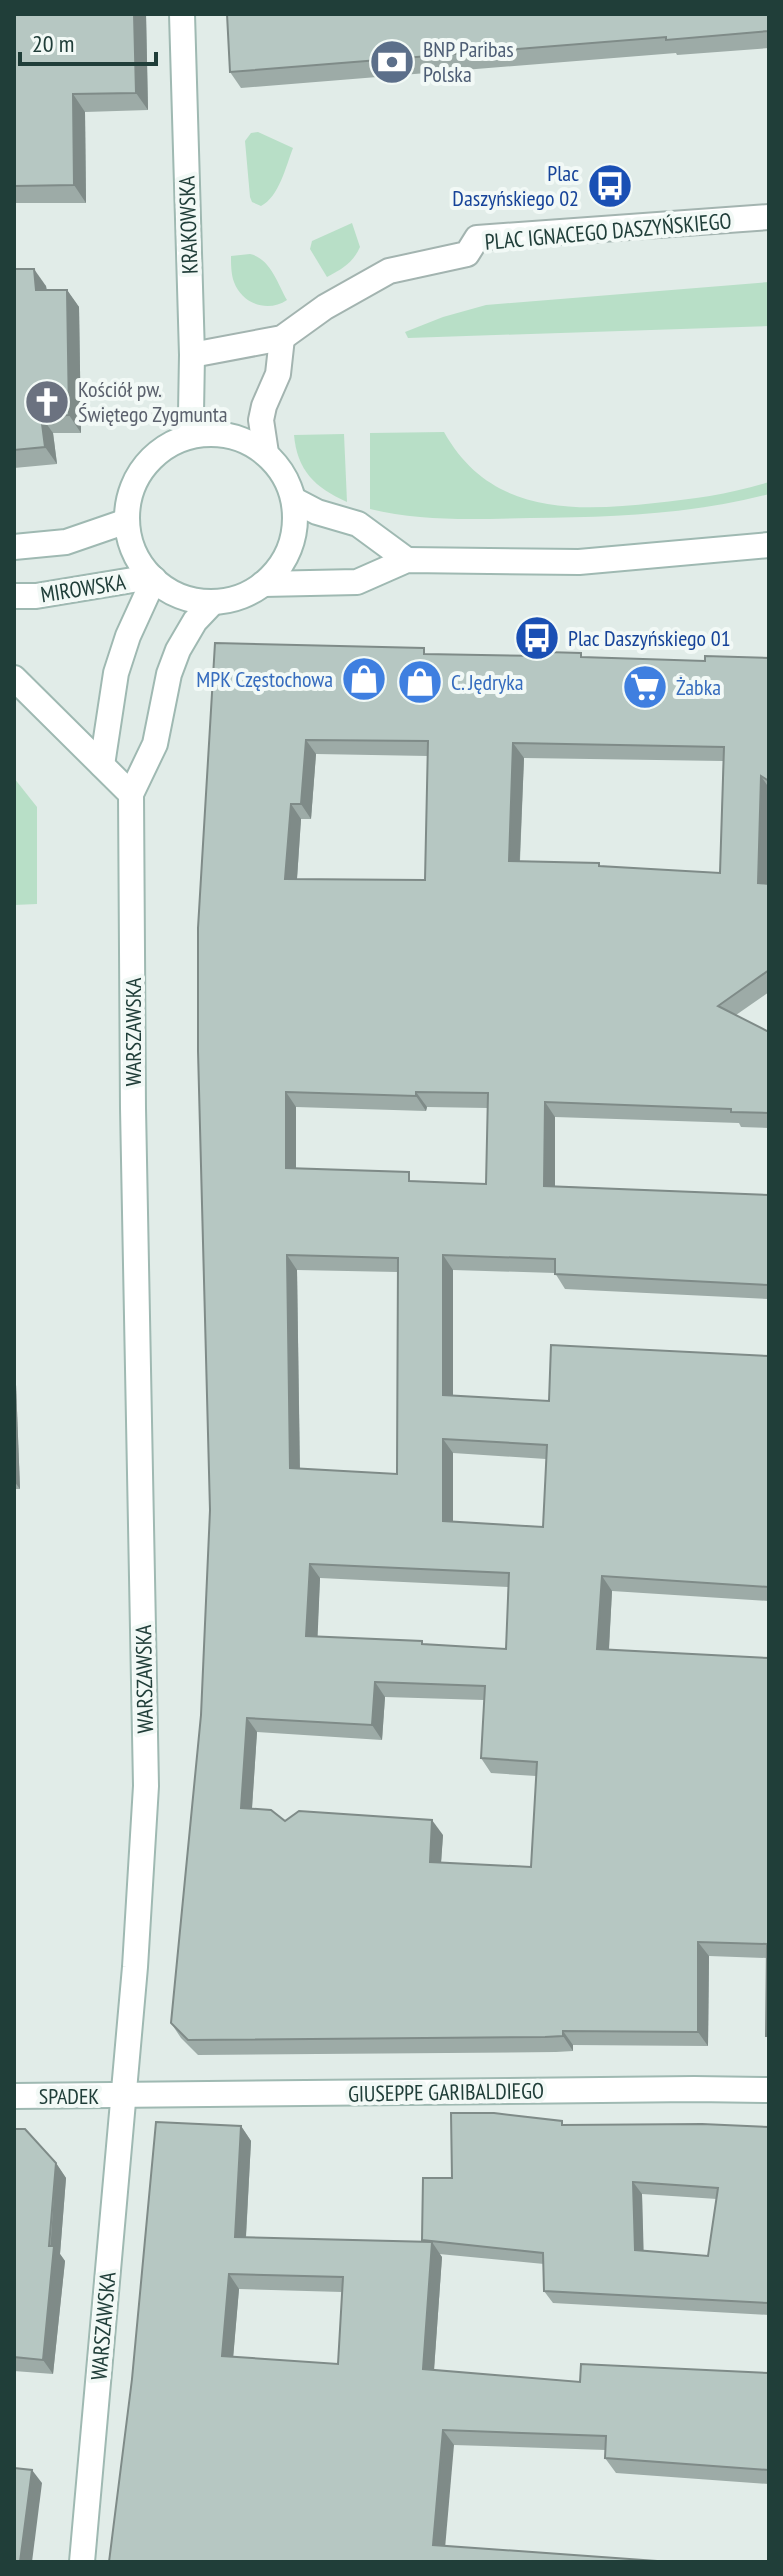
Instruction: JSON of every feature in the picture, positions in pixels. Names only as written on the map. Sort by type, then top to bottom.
[{"type":"street","name":"KRAKOWSKA","points":[[182,14],[192,355],[188,436]]},
{"type":"street","name":"PLAC IGNACEGO DASZYŃSKIEGO","points":[[192,355],[282,338],[325,307],[389,271],[467,254],[477,238],[769,217]]},
{"type":"street","points":[[266,453],[261,420],[278,374],[282,338]]},
{"type":"street","points":[[215,433],[242,439],[266,453],[284,474],[294,500],[295,525],[290,546],[279,567],[263,584],[239,597],[213,602],[171,592],[152,578],[133,552],[127,521],[130,493],[142,468],[162,448],[188,436],[215,433]]},
{"type":"street","points":[[294,500],[317,512],[358,524],[407,560]]},
{"type":"street","points":[[14,547],[66,542],[127,521]]},
{"type":"street","points":[[263,584],[357,582],[407,560],[579,562],[769,545]]},
{"type":"street","points":[[102,765],[116,673],[152,578]]},
{"type":"street","name":"MIROWSKA","points":[[14,596],[36,596],[152,578]]},
{"type":"street","name":"WARSZAWSKA","points":[[82,2562],[135,1967],[146,1786],[133,1108],[131,794],[155,744],[169,674],[178,650],[195,621],[213,602]]},
{"type":"street","points":[[14,678],[131,794]]},
{"type":"street","name":"GIUSEPPE GARIBALDIEGO","points":[[123,2097],[769,2090]]},
{"type":"street","name":"SPADEK","points":[[14,2096],[123,2097]]},
{"type":"green space","points":[[258,132],[293,148],[273,196],[261,206],[252,202],[250,197],[245,141],[251,133]]},
{"type":"green space","points":[[352,223],[360,247],[346,265],[327,277],[310,249],[312,241]]},
{"type":"green space","points":[[250,254],[268,266],[287,300],[264,306],[249,301],[238,290],[232,276],[231,256]]},
{"type":"green space","points":[[769,282],[769,326],[408,338],[405,332],[486,305]]},
{"type":"green space","points":[[444,432],[463,459],[485,479],[509,493],[536,502],[564,506],[624,506],[712,496],[769,482],[769,494],[679,511],[591,517],[450,519],[370,509],[370,433]]},
{"type":"green space","points":[[344,434],[347,502],[326,491],[310,476],[299,458],[294,435]]},
{"type":"green space","points":[[14,778],[37,807],[37,904],[14,905]]},
{"type":"building","points":[[14,14],[134,14],[136,93],[73,94],[74,185],[14,186]]},
{"type":"building","points":[[227,14],[769,14],[769,31],[230,72]]},
{"type":"building","name":"Kościół pw. Świętego Zygmunta","points":[[14,269],[34,269],[36,290],[67,290],[69,415],[41,416],[45,447],[14,450]]},
{"type":"building","points":[[215,643],[424,648],[424,654],[546,656],[546,652],[581,653],[581,657],[705,661],[705,656],[769,658],[769,781],[761,776],[758,883],[769,884],[769,970],[718,1006],[769,1032],[769,1113],[545,1102],[544,1186],[769,1195],[769,1285],[555,1274],[555,1259],[443,1255],[443,1395],[549,1401],[551,1345],[769,1356],[769,1587],[602,1576],[597,1649],[769,1658],[769,2036],[766,2036],[767,1944],[698,1942],[698,2032],[563,2031],[563,2036],[545,2037],[188,2040],[171,2023],[201,1715],[210,1510],[198,1051],[198,928]],"holes":[[[306,740],[428,741],[425,880],[285,879],[291,804],[301,804]],[[513,743],[724,747],[720,873],[599,866],[599,863],[509,861]],[[286,1092],[416,1096],[416,1092],[488,1093],[486,1184],[409,1181],[409,1172],[286,1168]],[[287,1255],[398,1258],[397,1474],[290,1468]],[[443,1439],[547,1445],[543,1527],[443,1521]],[[310,1564],[509,1573],[506,1649],[422,1644],[422,1641],[306,1636]],[[375,1682],[485,1686],[481,1758],[537,1762],[531,1867],[430,1862],[432,1820],[299,1811],[285,1821],[271,1810],[241,1808],[247,1718],[372,1725]]]},
{"type":"building","points":[[451,2113],[494,2113],[562,2121],[562,2125],[769,2127],[769,2303],[544,2291],[543,2253],[422,2240],[423,2178],[452,2178]],"holes":[[[633,2182],[718,2188],[708,2256],[635,2250]]]},
{"type":"building","points":[[156,2122],[241,2126],[235,2237],[432,2242],[423,2369],[580,2382],[581,2364],[769,2373],[769,2470],[605,2458],[606,2436],[443,2430],[433,2545],[671,2562],[109,2562],[132,2379]],"holes":[[[229,2274],[343,2277],[338,2364],[222,2356]]]},
{"type":"building","points":[[14,2129],[25,2129],[56,2163],[49,2246],[54,2246],[43,2360],[14,2357]]},
{"type":"building","points":[[14,2468],[32,2470],[20,2562],[14,2562]]},
{"type":"place","name":"BNP Paribas Polska","points":[[392,62]]},
{"type":"place","name":"Plac Daszyńskiego 02","points":[[610,186]]},
{"type":"place","name":"Kościół pw. Świętego Zygmunta","points":[[47,402]]},
{"type":"place","name":"Plac Daszyńskiego 01","points":[[537,638]]},
{"type":"place","name":"MPK Częstochowa","points":[[364,679]]},
{"type":"place","name":"C. Jędryka","points":[[420,682]]},
{"type":"place","name":"Żabka","points":[[645,687]]}]
